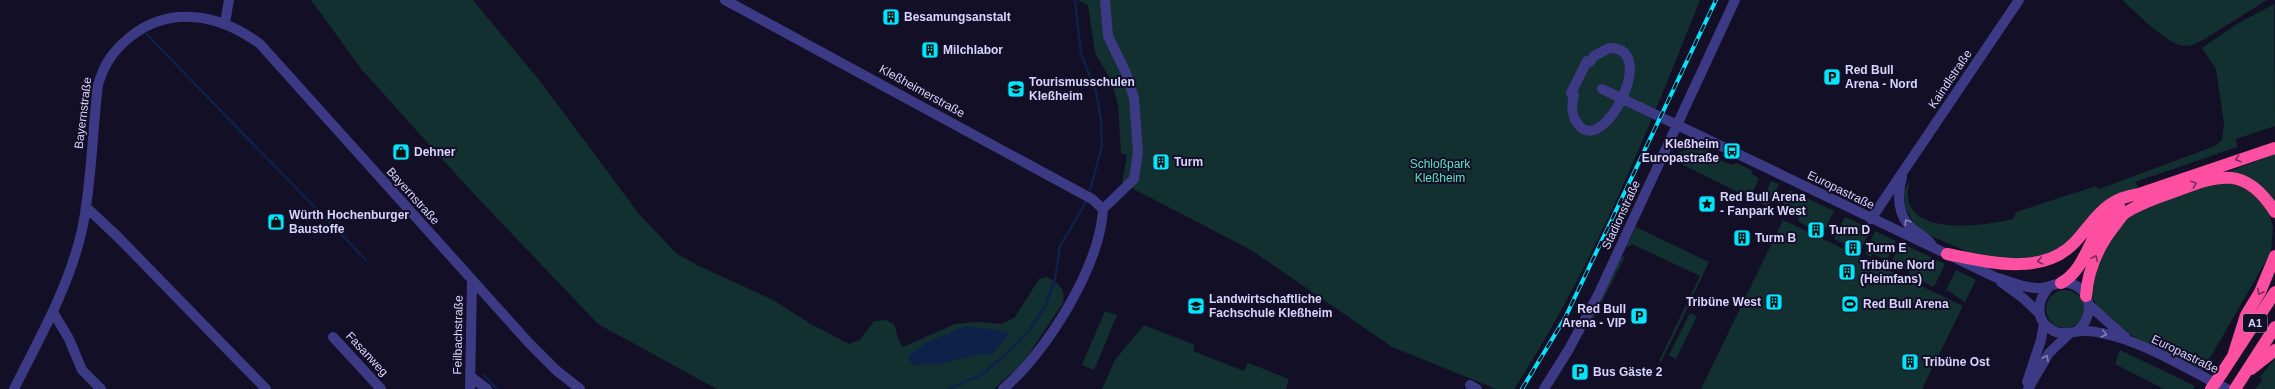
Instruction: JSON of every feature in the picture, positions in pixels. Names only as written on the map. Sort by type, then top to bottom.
[{"type":"highway","points":[[1947,254],[1984,261],[2012,264],[2045,260],[2074,243],[2098,213],[2108,204],[2125,196],[2138,194],[2275,148]]},
{"type":"highway","points":[[2088,301],[2092,264],[2105,237],[2124,213],[2158,197],[2211,178],[2233,178],[2256,188],[2266,198],[2275,212]]},
{"type":"highway","points":[[2055,284],[2076,271],[2097,229],[2113,209],[2138,194]]},
{"type":"highway","points":[[2234,353],[2246,315],[2260,292],[2275,256]]},
{"type":"highway","name":"A1","points":[[2211,389],[2275,292]]},
{"type":"highway","name":"A1","points":[[2237,386],[2275,327]]},
{"type":"highway","points":[[2245,373],[2275,350]]},
{"type":"street","points":[[225,23],[229,0]]},
{"type":"street","name":"Kleßheimerstraße","points":[[725,0],[1092,199],[1103,209]]},
{"type":"street","points":[[1003,389],[1012,382],[1044,342],[1082,283],[1102,228],[1103,209],[1134,179],[1138,152],[1134,98],[1126,73],[1108,36],[1105,0]]},
{"type":"street","points":[[1602,89],[1677,125],[1735,0]]},
{"type":"street","name":"Kaindlstraße","points":[[1871,218],[1903,174],[2019,0]]},
{"type":"street","name":"Bayernstraße","points":[[14,389],[53,312],[69,274],[82,229],[86,207],[98,84],[102,69],[111,55],[133,35],[157,21],[186,15],[202,17],[225,23],[245,33],[260,44],[472,281],[557,371],[580,389]]},
{"type":"street","points":[[1608,48],[1615,48],[1624,52],[1629,62],[1630,76],[1621,98],[1608,122],[1594,131],[1580,127],[1573,116],[1572,110],[1574,95],[1571,94],[1587,61],[1590,62],[1594,56],[1608,48]]},
{"type":"street","name":"Europastraße","points":[[1677,125],[1995,277],[2026,286],[2039,288],[2055,284],[2077,286],[2088,301],[2131,342]]},
{"type":"street","name":"Stadionstraße","points":[[1544,389],[1569,349],[1598,293],[1677,125]]},
{"type":"street","name":"Kaindlstraße","points":[[1903,174],[1898,195],[1903,216],[1912,229],[1927,238],[1934,248]]},
{"type":"street","points":[[86,207],[118,237],[266,389]]},
{"type":"street","name":"Europastraße","points":[[1995,277],[2023,298],[2055,332],[2097,332],[2131,342],[2227,389]]},
{"type":"street","name":"Feilbachstraße","points":[[470,389],[472,281]]},
{"type":"street","points":[[2024,389],[2041,340],[2042,319],[2040,299],[2055,284]]},
{"type":"street","points":[[2028,389],[2049,353],[2087,320],[2088,301]]},
{"type":"street","points":[[53,312],[69,339],[82,370],[101,389]]},
{"type":"street","name":"Fasanweg","points":[[333,337],[381,389]]},
{"type":"street","points":[[470,376],[487,389]]},
{"type":"green space","points":[[311,0],[473,0],[543,85],[639,214],[676,253],[697,265],[773,300],[811,324],[849,344],[860,340],[874,321],[885,320],[894,324],[899,341],[903,347],[955,324],[979,322],[1002,324],[1015,317],[1039,279],[1047,277],[1061,287],[1064,298],[1063,303],[1023,363],[994,389],[717,389],[598,324],[473,193],[362,70]]},
{"type":"green space","name":"Schloßpark Kleßheim","points":[[1077,0],[1700,0],[1639,150],[1594,248],[1569,296],[1514,389],[1496,389],[1392,347],[1251,250],[1122,183],[1127,155],[1121,153],[1118,105],[1111,80],[1095,53],[1088,5]]},
{"type":"green space","points":[[2122,0],[2267,0],[2203,40],[2192,45],[2185,46],[2170,40],[2161,34]]},
{"type":"green space","points":[[2274,4],[2275,126],[2236,139],[2237,147],[2135,182],[2138,187],[2053,253],[2016,261],[1970,253],[1924,233],[1915,226],[1905,207],[1904,191],[1910,180],[1908,198],[1913,210],[1923,219],[1953,225],[1987,224],[2013,219],[2016,212],[2096,186],[2099,189],[2215,146],[2222,140],[2224,124],[2216,69],[2202,48],[2237,24]]},
{"type":"green space","points":[[1692,148],[1710,150],[1708,154],[1731,165],[1737,163],[1751,170],[1752,174],[1759,178],[1750,198],[1673,160],[1680,152]]},
{"type":"green space","points":[[2275,154],[2275,204],[2228,172]]},
{"type":"green space","points":[[1771,181],[1779,184],[1768,207],[1761,203]]},
{"type":"green space","points":[[2224,182],[2246,187],[2268,210],[2273,227],[2271,252],[2202,372],[2141,342],[2105,317],[2096,306],[2090,288],[2091,278],[2115,231],[2129,215],[2192,189]]},
{"type":"green space","points":[[1790,190],[1834,211],[1823,234],[1823,231],[1812,225],[1810,228],[1798,221],[1799,218],[1788,213],[1787,216],[1779,212]]},
{"type":"green space","points":[[1845,217],[1871,229],[1860,251],[1859,248],[1849,243],[1847,245],[1834,239]]},
{"type":"green space","name":"Red Bull Arena","points":[[1783,220],[1963,306],[1922,389],[1701,389]]},
{"type":"green space","points":[[1636,227],[1709,262],[1690,302],[1688,301],[1700,276],[1632,244],[1627,248],[1627,244]]},
{"type":"green space","points":[[1875,231],[1896,241],[1885,264],[1882,262],[1884,259],[1873,254],[1871,257],[1865,254]]},
{"type":"green space","points":[[1901,243],[1945,264],[1934,287],[1909,275],[1910,272],[1899,267],[1897,269],[1889,266]]},
{"type":"green space","points":[[1621,256],[1625,257],[1589,327],[1588,324]]},
{"type":"green space","points":[[1956,270],[1976,280],[1965,302],[1947,290],[1945,292]]},
{"type":"green space","points":[[2061,290],[2069,290],[2079,295],[2083,302],[2083,316],[2079,323],[2069,328],[2061,328],[2051,323],[2049,320],[2046,313],[2046,305],[2051,295],[2054,293]]},
{"type":"green space","points":[[1686,305],[1688,307],[1661,362],[1659,361]]},
{"type":"green space","points":[[1105,311],[1117,315],[1094,370],[1082,365]]},
{"type":"green space","points":[[1690,313],[1697,316],[1676,359],[1669,355]]},
{"type":"green space","points":[[1144,325],[1195,345],[1193,351],[1244,371],[1248,363],[1289,379],[1286,389],[1102,389],[1115,360]]},
{"type":"green space","points":[[2120,350],[2195,386],[2193,389],[2164,389],[2115,364]]},
{"type":"green space","points":[[2275,358],[2275,389],[2255,389],[2262,381],[2260,377]]},
{"type":"water","points":[[966,326],[1005,331],[1009,334],[993,354],[977,355],[939,364],[912,365],[908,356],[927,342]]},
{"type":"waterway","points":[[1075,0],[1081,54],[1096,91],[1101,120],[1102,146],[1089,194]]},
{"type":"waterway","points":[[147,34],[366,260]]},
{"type":"waterway","points":[[948,389],[983,374],[1017,344],[1030,329],[1046,305],[1055,279],[1060,246],[1088,199]]},
{"type":"waterway","points":[[484,375],[497,389]]},
{"type":"railway","points":[[1522,389],[1565,318],[1716,0]]},
{"type":"place","name":"Besamungsanstalt","points":[[891,17]]},
{"type":"place","name":"Milchlabor","points":[[930,50]]},
{"type":"place","name":"Red Bull Arena - Nord","points":[[1832,77]]},
{"type":"place","name":"Tourismusschulen Kleßheim","points":[[1016,89]]},
{"type":"place","name":"Kleßheim Europastraße","points":[[1732,151]]},
{"type":"place","name":"Dehner","points":[[401,152]]},
{"type":"place","name":"Turm","points":[[1161,162]]},
{"type":"place","name":"Red Bull Arena - Fanpark West","points":[[1707,204]]},
{"type":"place","name":"Würth Hochenburger Baustoffe","points":[[276,222]]},
{"type":"place","name":"Turm D","points":[[1816,230]]},
{"type":"place","name":"Turm B","points":[[1742,238]]},
{"type":"place","name":"Turm E","points":[[1853,248]]},
{"type":"place","name":"Tribüne Nord (Heimfans)","points":[[1847,272]]},
{"type":"place","name":"Tribüne West","points":[[1774,302]]},
{"type":"place","name":"Red Bull Arena","points":[[1850,304]]},
{"type":"place","name":"Landwirtschaftliche Fachschule Kleßheim","points":[[1196,306]]},
{"type":"place","name":"Red Bull Arena - VIP","points":[[1639,316]]},
{"type":"place","name":"Tribüne Ost","points":[[1910,362]]},
{"type":"place","name":"Bus Gäste 2","points":[[1580,372]]}]
